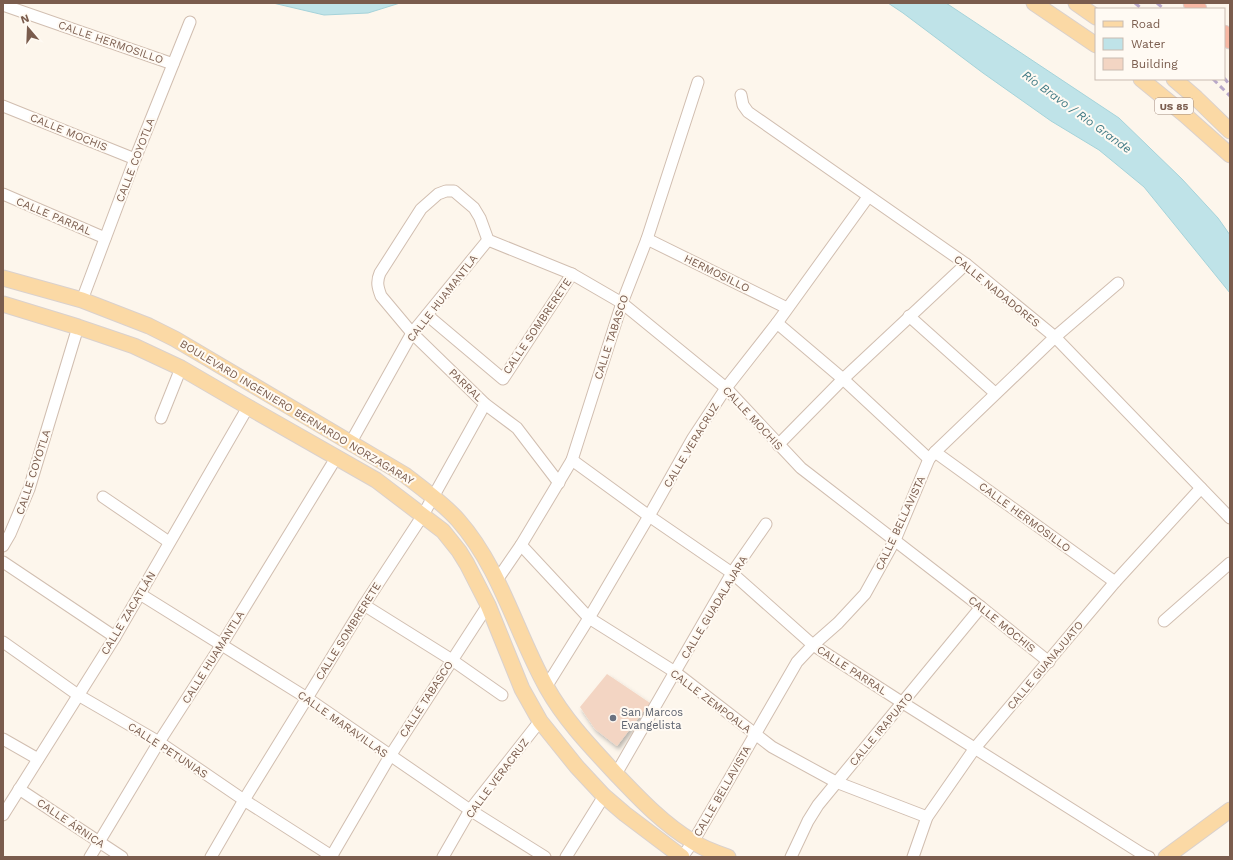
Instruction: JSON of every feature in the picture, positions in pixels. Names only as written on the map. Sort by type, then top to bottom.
[{"type":"main road","points":[[1034,3],[1095,44]]},
{"type":"main road","points":[[1076,3],[1095,16]]},
{"type":"main road","name":"US 85","points":[[1142,80],[1230,155]]},
{"type":"main road","name":"US 85","points":[[1175,80],[1230,131]]},
{"type":"main road","points":[[1206,133],[1219,120]]},
{"type":"main road","name":"BOULEVARD INGENIERO BERNARDO NORZAGARAY","points":[[3,278],[82,300],[150,326],[175,339],[351,442],[405,476],[433,496],[457,519],[479,547],[497,580],[546,687],[562,713],[594,750],[648,807],[693,842],[728,857]]},
{"type":"main road","name":"BOULEVARD INGENIERO BERNARDO NORZAGARAY","points":[[3,304],[78,326],[151,353],[181,368],[376,480],[443,530],[460,551],[488,605],[522,689],[540,721],[577,767],[604,796],[625,814],[682,857]]},
{"type":"main road","points":[[1166,857],[1230,810]]},
{"type":"street","name":"CALLE HERMOSILLO","points":[[3,5],[173,64]]},
{"type":"street","name":"CALLE COYOTLA","points":[[82,300],[96,267],[105,238],[135,159],[190,22]]},
{"type":"street","name":"CALLE TABASCO","points":[[497,580],[521,545],[559,484],[572,460],[622,303],[647,238],[698,82]]},
{"type":"street","name":"CALLE NADADORES","points":[[741,95],[742,105],[748,112],[966,264],[1055,337],[1230,518]]},
{"type":"street","name":"CALLE MOCHIS","points":[[3,106],[135,159]]},
{"type":"street","name":"PARRAL","points":[[488,240],[480,218],[474,208],[454,191],[446,191],[438,194],[421,209],[380,273],[377,279],[377,284],[381,296],[412,333],[485,404],[517,428],[559,484]]},
{"type":"street","name":"CALLE PARRAL","points":[[3,194],[105,238]]},
{"type":"street","name":"CALLE VERACRUZ","points":[[546,687],[649,516],[693,438],[726,388],[778,322],[868,197]]},
{"type":"street","name":"HERMOSILLO","points":[[647,238],[787,308]]},
{"type":"street","name":"CALLE MOCHIS","points":[[488,240],[572,274],[622,303],[726,388],[801,468],[895,540],[1049,662]]},
{"type":"street","name":"CALLE HUAMANTLA","points":[[351,442],[412,333],[488,240]]},
{"type":"street","points":[[778,445],[909,316],[966,264]]},
{"type":"street","name":"CALLE SOMBRERETE","points":[[427,315],[503,379],[572,274]]},
{"type":"street","name":"CALLE BELLAVISTA","points":[[682,857],[693,842],[754,734],[797,662],[813,645],[838,623],[865,594],[895,540],[932,455],[1055,337],[1118,283]]},
{"type":"street","points":[[909,316],[995,393]]},
{"type":"street","name":"CALLE HERMOSILLO","points":[[778,322],[932,455],[1115,582]]},
{"type":"street","name":"CALLE COYOTLA","points":[[3,546],[10,534],[29,489],[78,326]]},
{"type":"street","points":[[161,418],[181,368]]},
{"type":"street","name":"CALLE SOMBRERETE","points":[[211,857],[306,698],[423,514],[485,404]]},
{"type":"street","name":"CALLE ZACATLÁN","points":[[3,815],[115,637],[248,407]]},
{"type":"street","name":"CALLE HUAMANTLA","points":[[90,857],[159,742],[222,644],[336,458]]},
{"type":"street","name":"CALLE PARRAL","points":[[572,460],[649,516],[732,573],[813,645],[902,703],[1149,857]]},
{"type":"street","name":"CALLE GUANAJUATO","points":[[913,857],[927,816],[975,748],[1115,582],[1201,488]]},
{"type":"street","points":[[103,497],[170,542]]},
{"type":"street","name":"CALLE GUADALAJARA","points":[[616,774],[732,573],[766,524]]},
{"type":"street","name":"CALLE ZEMPOALA","points":[[521,545],[588,618],[675,672],[772,747],[836,782],[927,816]]},
{"type":"street","points":[[3,562],[115,637]]},
{"type":"street","points":[[1164,621],[1230,563]]},
{"type":"street","name":"CALLE MARAVILLAS","points":[[140,594],[306,698],[470,810],[545,857]]},
{"type":"street","points":[[364,605],[452,660],[502,695]]},
{"type":"street","name":"CALLE TABASCO","points":[[332,857],[390,756],[488,605]]},
{"type":"street","name":"CALLE IRAPUATO","points":[[791,857],[808,821],[836,782],[980,607]]},
{"type":"street","name":"CALLE PETUNIAS","points":[[3,642],[78,695],[159,742],[244,800],[332,857]]},
{"type":"street","name":"CALLE VERACRUZ","points":[[443,857],[470,810],[540,721]]},
{"type":"street","points":[[3,739],[38,759]]},
{"type":"street","name":"CALLE ÁRNICA","points":[[19,789],[122,857]]},
{"type":"street","points":[[566,857],[604,796]]},
{"type":"water","points":[[273,3],[400,3],[368,13],[324,15]]},
{"type":"water","name":"Río Bravo / Rio Grande","points":[[888,3],[946,3],[1119,118],[1182,179],[1218,218],[1230,235],[1230,293],[1144,187],[1099,150],[1051,121]]},
{"type":"building","name":"San Marcos Evangelista","points":[[607,674],[650,703],[617,746],[595,729],[580,707]]},
{"type":"railway","points":[[1135,3],[1141,8]]},
{"type":"railway","points":[[1157,3],[1163,8]]},
{"type":"railway","points":[[1225,79],[1230,85]]},
{"type":"railway","points":[[1214,80],[1230,96]]},
{"type":"place","name":"San Marcos Evangelista","points":[[613,718]]}]
